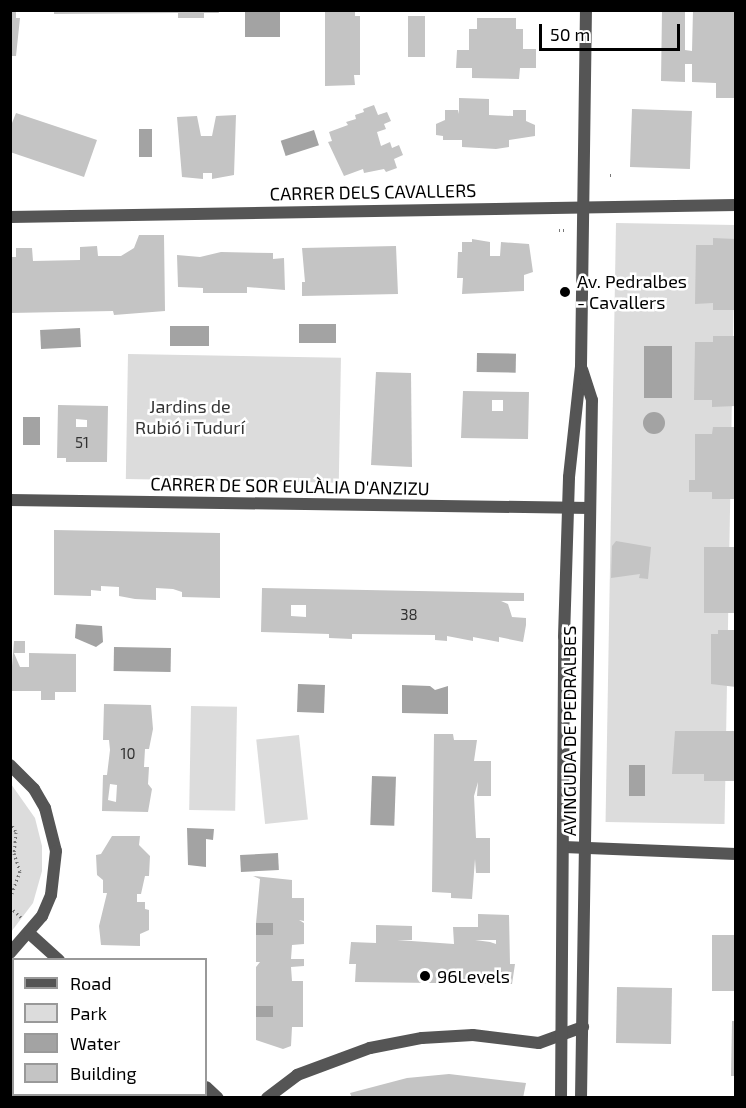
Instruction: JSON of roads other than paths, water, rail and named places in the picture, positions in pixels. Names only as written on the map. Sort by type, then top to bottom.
[{"type":"street","name":"AVINGUDA DE PEDRALBES","points":[[561,1098],[568,508],[581,366],[586,10]]},
{"type":"street","name":"CARRER DELS CAVALLERS","points":[[10,217],[735,205]]},
{"type":"street","name":"AVINGUDA DE PEDRALBES","points":[[581,366],[592,400],[581,1098]]},
{"type":"street","name":"CARRER DE SOR EULÀLIA D'ANZIZU","points":[[10,500],[590,508]]},
{"type":"street","points":[[10,765],[34,789],[45,808],[56,851],[51,896],[30,934],[10,953]]},
{"type":"street","points":[[564,847],[735,854]]},
{"type":"street","points":[[30,934],[57,958]]},
{"type":"street","points":[[267,1098],[297,1075],[370,1048],[422,1038],[473,1035],[539,1043],[561,1038],[583,1027]]},
{"type":"water","points":[[245,11],[280,11],[280,37],[245,37]]},
{"type":"water","points":[[139,129],[152,129],[152,157],[139,157]]},
{"type":"water","points":[[314,130],[319,145],[286,156],[281,141]]},
{"type":"water","points":[[299,324],[336,324],[336,343],[299,343]]},
{"type":"water","points":[[170,326],[209,326],[209,346],[170,346]]},
{"type":"water","points":[[80,328],[81,347],[41,349],[40,330]]},
{"type":"water","points":[[644,346],[672,346],[672,398],[644,398]]},
{"type":"water","points":[[477,353],[516,354],[516,373],[477,372]]},
{"type":"water","points":[[654,412],[662,415],[665,423],[662,431],[654,434],[646,431],[643,423],[646,415]]},
{"type":"water","points":[[23,417],[40,417],[40,445],[23,445]]},
{"type":"water","points":[[76,624],[102,626],[103,642],[96,647],[75,638]]},
{"type":"water","points":[[114,647],[171,648],[171,672],[114,671]]},
{"type":"water","points":[[298,684],[325,685],[324,713],[297,712]]},
{"type":"water","points":[[402,685],[430,686],[435,690],[448,686],[448,714],[402,713]]},
{"type":"water","points":[[629,765],[645,765],[645,796],[629,796]]},
{"type":"water","points":[[372,776],[396,777],[394,826],[370,825]]},
{"type":"water","points":[[187,828],[214,829],[213,840],[206,839],[206,867],[188,865]]},
{"type":"water","points":[[278,853],[279,870],[241,872],[240,855]]},
{"type":"water","points":[[256,923],[273,923],[273,935],[256,935]]},
{"type":"water","points":[[256,1006],[273,1006],[273,1017],[256,1017]]},
{"type":"place","name":"Av. Pedralbes - Cavallers","points":[[565,292]]},
{"type":"place","name":"96Levels","points":[[425,976]]},
{"type":"park label","name":"Jardins de Rubió i Tudurí","points":[[190,417]]}]
